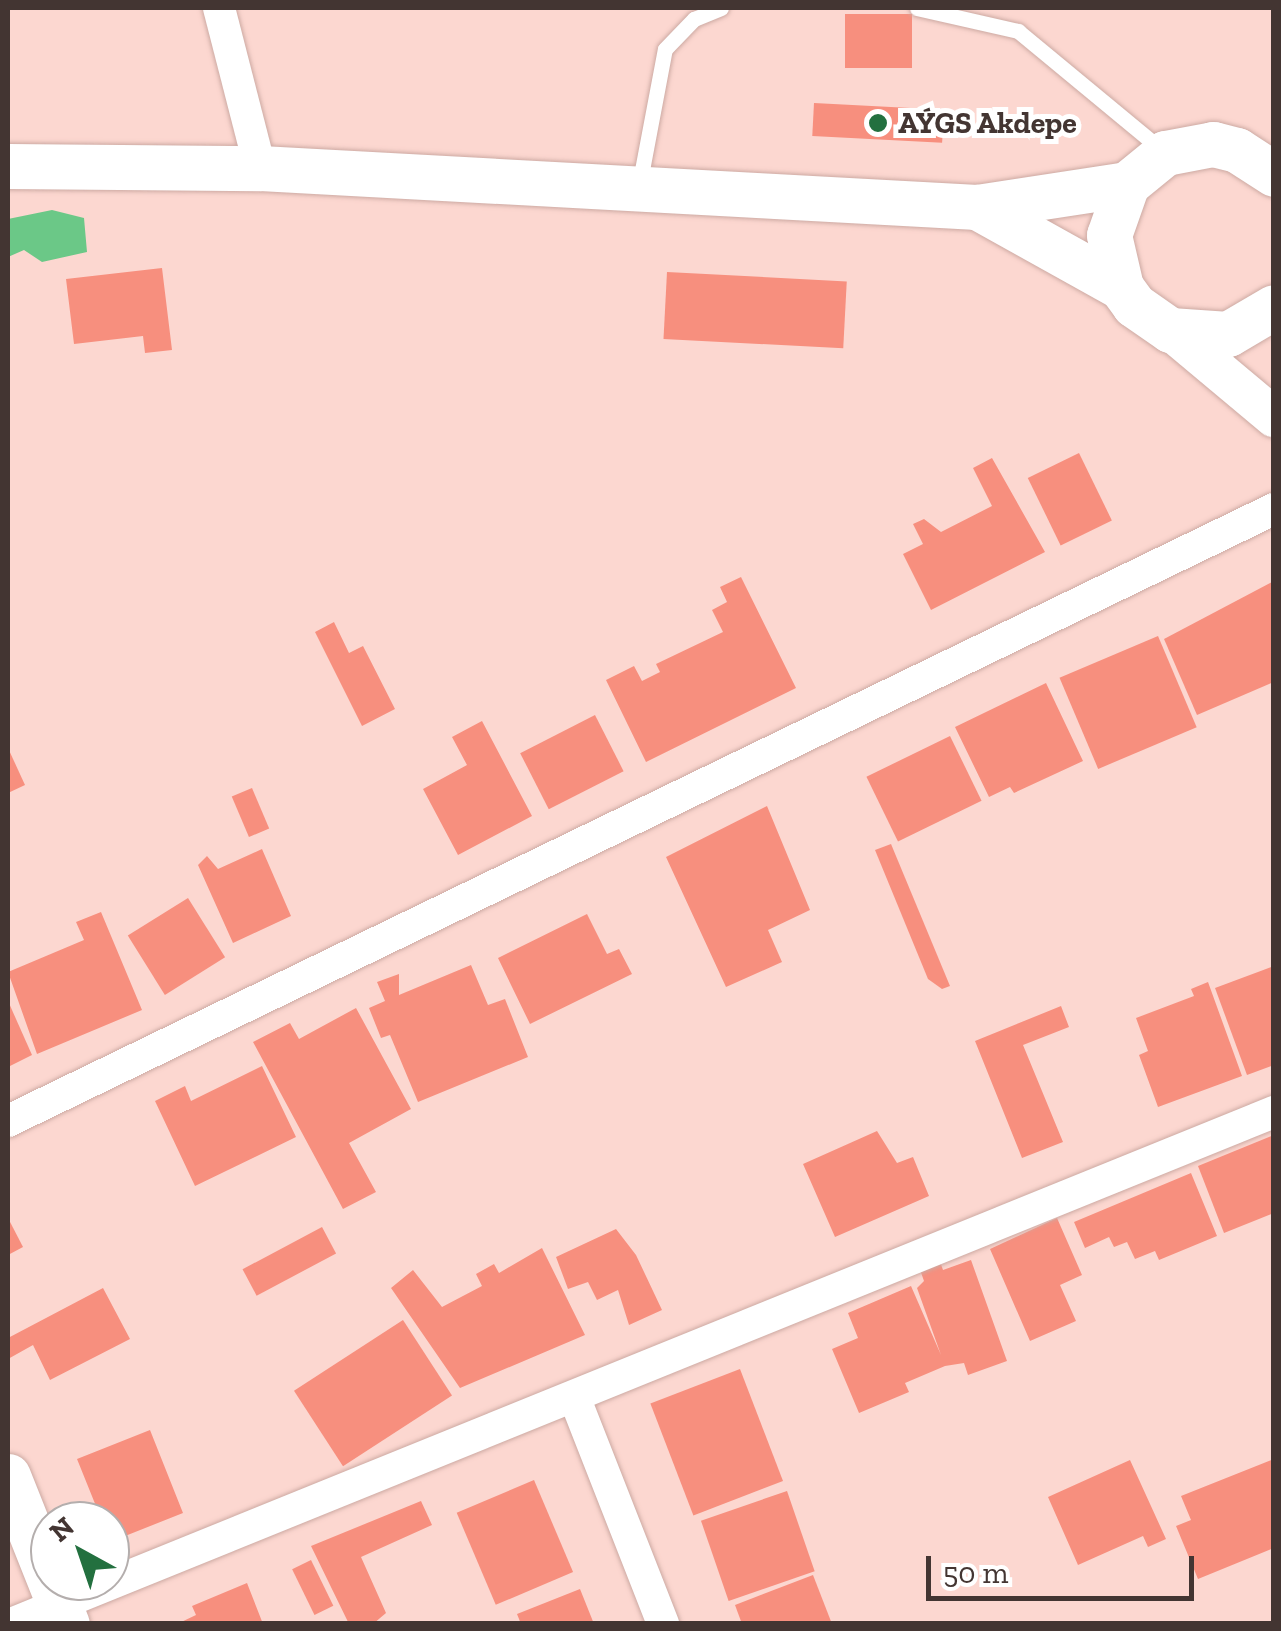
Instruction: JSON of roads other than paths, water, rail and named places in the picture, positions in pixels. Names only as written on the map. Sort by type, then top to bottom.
[{"type":"main road","points":[[8,166],[260,168],[977,207],[1127,184],[1165,153],[1189,145],[1261,152]]},
{"type":"main road","points":[[1127,184],[1109,234],[1121,287],[1134,305],[1170,330],[1228,334],[1274,307]]},
{"type":"main road","points":[[977,207],[1121,287]]},
{"type":"main road","points":[[8,1476],[62,1614]]},
{"type":"street","points":[[219,8],[260,168]]},
{"type":"street","points":[[1170,330],[1274,417]]},
{"type":"street","points":[[8,1122],[1274,509]]},
{"type":"street","points":[[11,1624],[62,1614],[1274,1112]]},
{"type":"street","points":[[574,1399],[664,1624]]},
{"type":"lane","points":[[639,189],[665,49],[694,19],[721,8]]},
{"type":"lane","points":[[917,8],[1018,32],[1165,153]]},
{"type":"place","name":"AÝGS Akdepe","points":[[878,123]]}]
